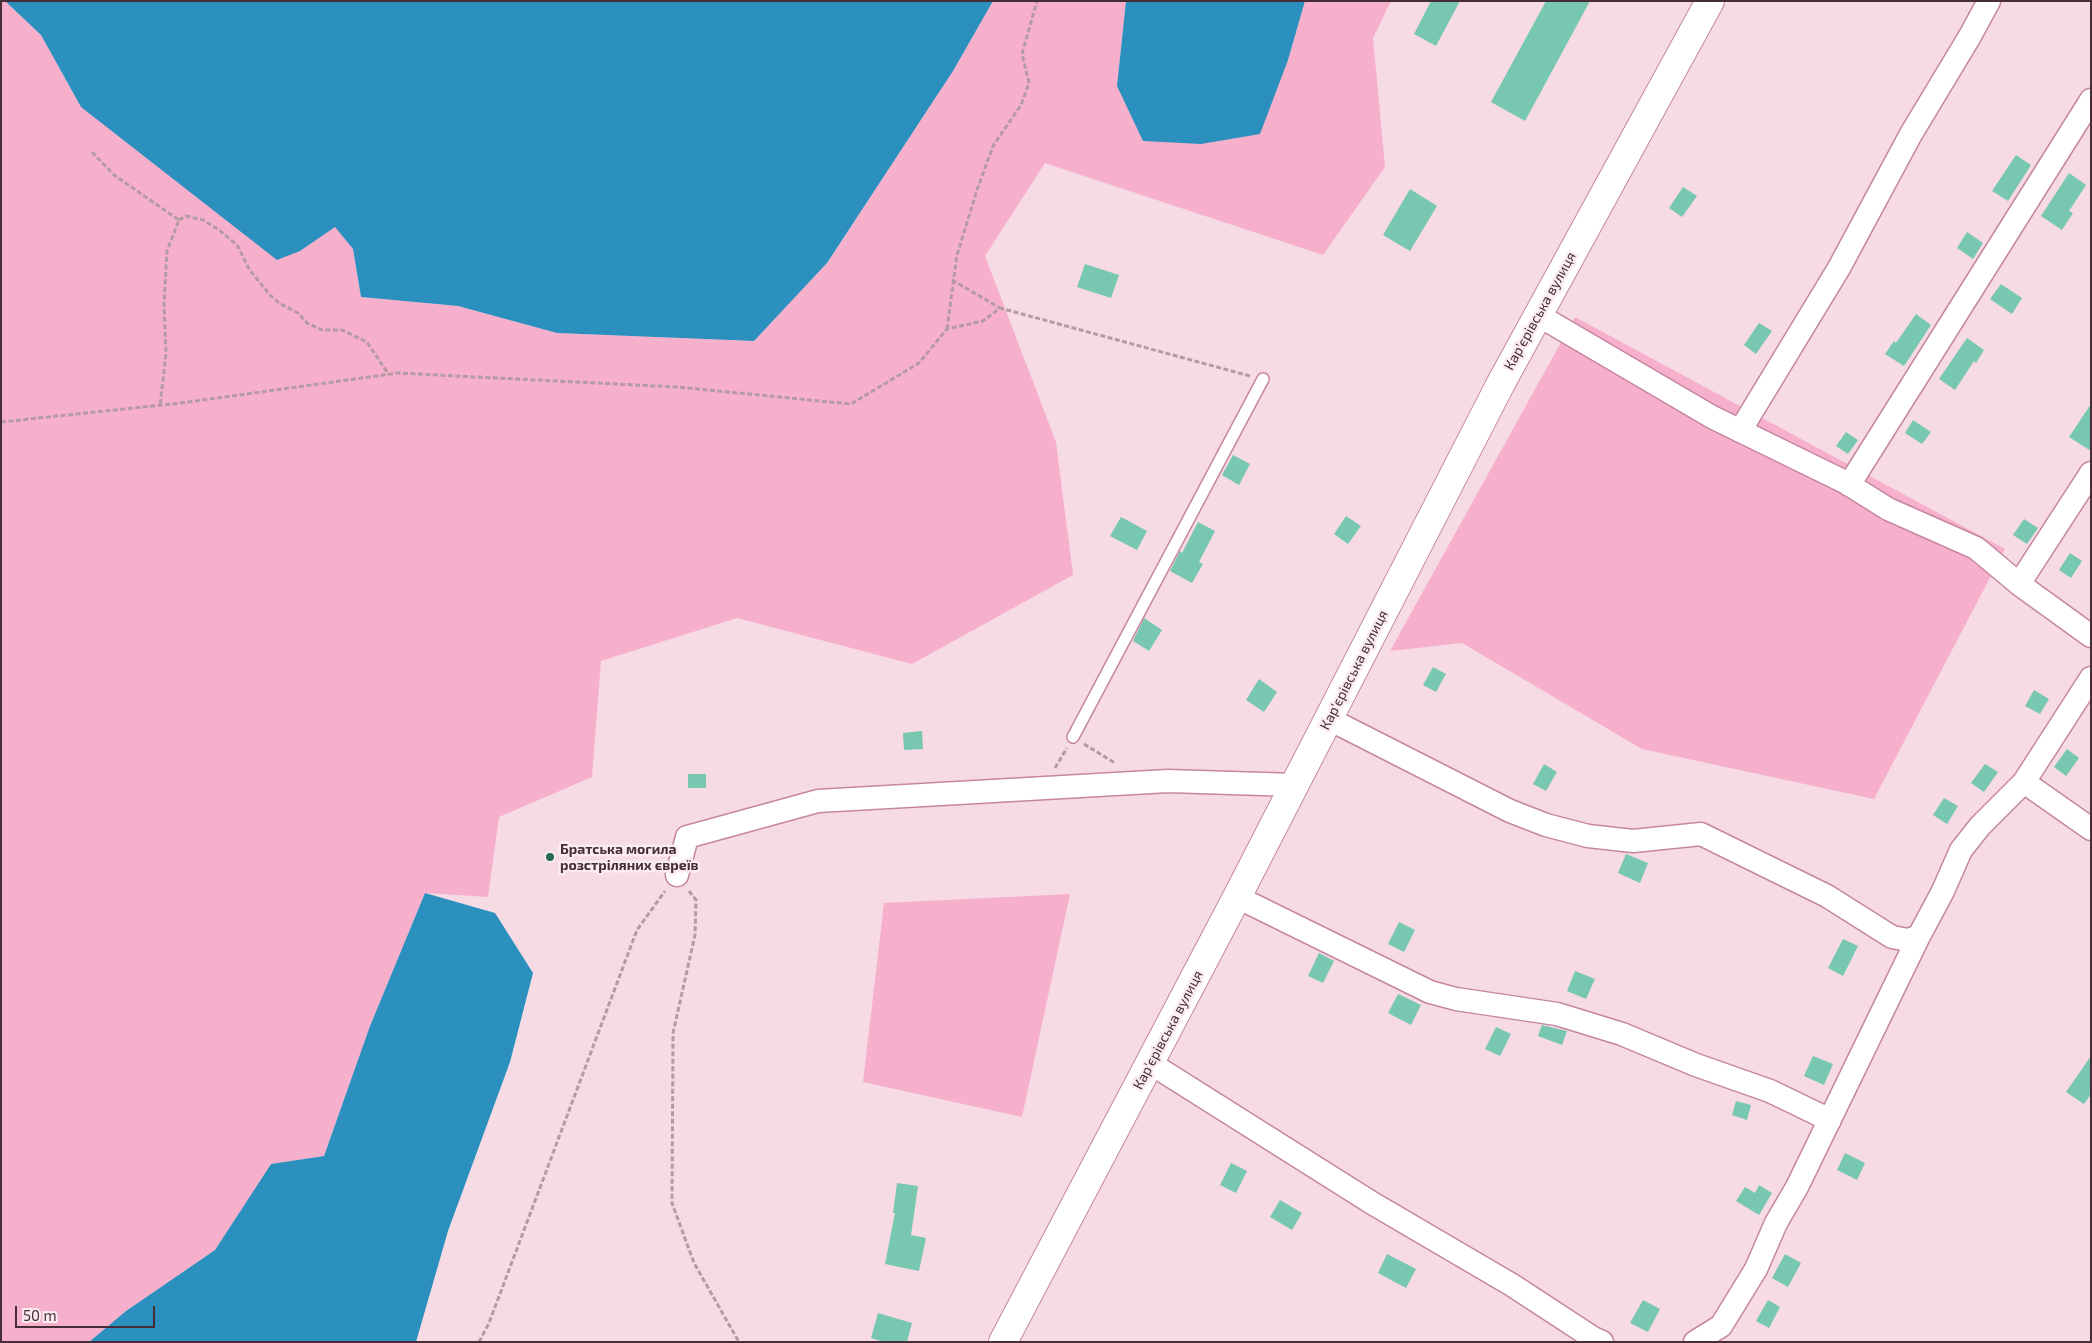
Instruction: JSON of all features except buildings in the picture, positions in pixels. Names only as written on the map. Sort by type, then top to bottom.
[{"type":"street","name":"Кар'єрівська вулиця","points":[[1003,1342],[1237,897],[1496,392],[1710,1]]},
{"type":"street","points":[[1740,430],[1839,268],[1910,134],[1970,36],[1989,1]]},
{"type":"street","points":[[1849,485],[2091,100]]},
{"type":"street","points":[[1538,315],[1712,417],[1849,485],[1888,509],[1976,548],[2019,584],[2091,636]]},
{"type":"street","points":[[2019,584],[2091,473]]},
{"type":"street","points":[[1703,1340],[1721,1326],[1756,1269],[1776,1223],[1797,1187],[1919,936],[1943,891],[1961,850],[1980,826],[2024,782],[2091,678]]},
{"type":"street","points":[[1329,719],[1510,811],[1546,825],[1588,836],[1633,841],[1701,834],[1828,896],[1892,937],[1908,940],[1919,936]]},
{"type":"street","points":[[676,875],[687,837],[818,800],[1168,781],[1295,785]]},
{"type":"street","points":[[2024,782],[2091,828]]},
{"type":"street","points":[[1237,897],[1430,992],[1472,1002],[1557,1014],[1622,1034],[1696,1065],[1770,1091],[1830,1120]]},
{"type":"street","points":[[1150,1063],[1372,1203],[1512,1285],[1602,1342]]},
{"type":"lane","points":[[1074,737],[1263,379]]},
{"type":"path","points":[[1,422],[160,406],[398,373],[677,387],[851,404],[919,363],[947,329],[952,280],[957,255],[993,146],[1021,105],[1029,84],[1022,54],[1037,1]]},
{"type":"path","points":[[92,152],[114,174],[179,220]]},
{"type":"path","points":[[160,406],[166,354],[164,304],[167,251],[179,220],[186,216],[203,220],[237,245],[249,269],[270,295],[279,303],[298,313],[307,323],[322,330],[342,330],[367,342],[389,375]]},
{"type":"path","points":[[952,280],[1000,308],[1263,379]]},
{"type":"path","points":[[947,329],[983,321],[1000,308]]},
{"type":"path","points":[[1043,788],[1074,737],[1145,782]]},
{"type":"path","points":[[480,1342],[489,1323],[637,930],[676,875],[696,900],[696,918],[695,935],[672,1033],[672,1202],[694,1262],[739,1342]]},
{"type":"shaded area","points":[[1,1],[5,1],[41,35],[81,107],[300,251],[335,226],[353,249],[361,297],[458,306],[557,333],[754,341],[827,263],[953,71],[993,1],[1126,1],[1117,86],[1288,60],[1305,1],[1391,1],[1373,38],[1385,167],[1323,255],[1045,163],[985,256],[1056,442],[1073,575],[912,664],[737,618],[601,661],[592,777],[499,817],[488,897],[425,893],[370,1026],[324,1156],[271,1164],[215,1250],[126,1311],[89,1342],[1,1342]]},
{"type":"shaded area","points":[[1575,317],[2005,549],[1874,799],[1642,749],[1462,643],[1390,651]]},
{"type":"shaded area","points":[[1070,894],[1022,1117],[863,1082],[884,903]]},
{"type":"water","points":[[5,1],[993,1],[953,71],[827,263],[754,341],[557,333],[458,306],[361,297],[353,249],[335,227],[300,251],[277,260],[81,107],[41,35]]},
{"type":"water","points":[[1126,1],[1305,1],[1288,60],[1260,134],[1201,144],[1143,141],[1117,86]]},
{"type":"water","points":[[425,893],[495,913],[533,973],[510,1062],[448,1231],[416,1342],[89,1342],[126,1311],[215,1250],[271,1164],[324,1156],[370,1026]]},
{"type":"place","name":"Братська могила розстріляних євреїв","points":[[550,857]]}]
